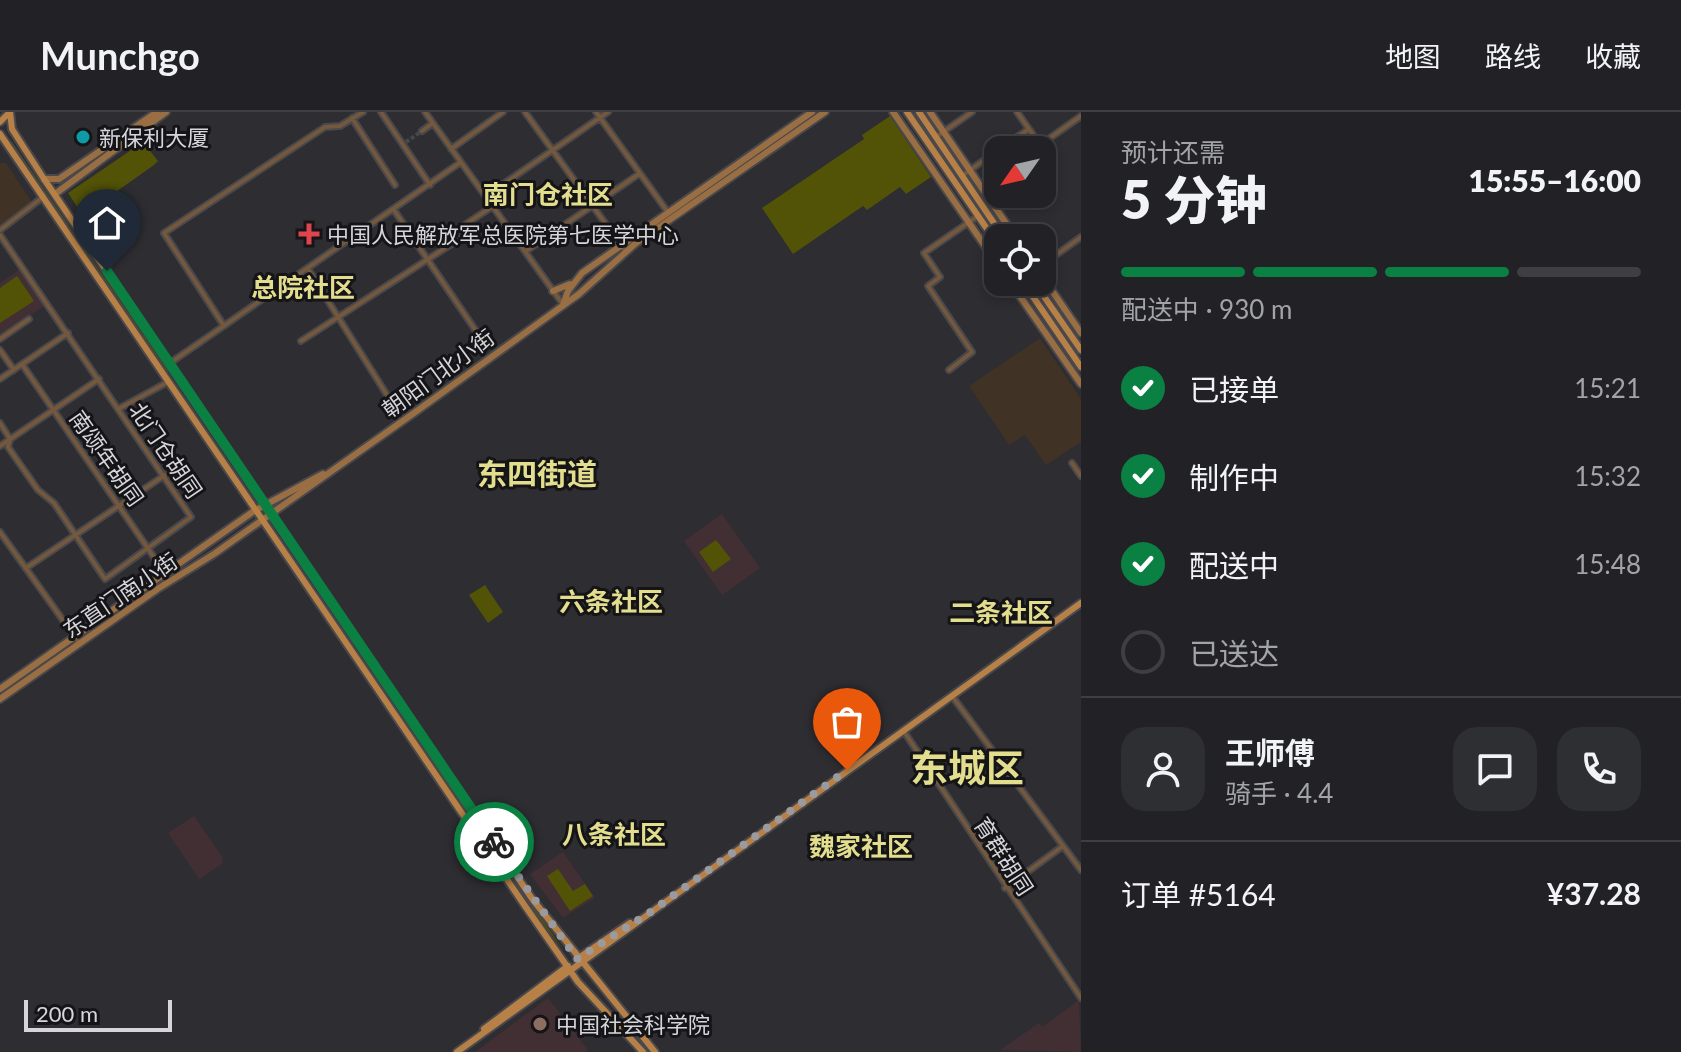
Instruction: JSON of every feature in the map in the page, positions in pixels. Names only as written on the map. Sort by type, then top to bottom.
[{"type":"main road","points":[[0,122],[10,112]]},
{"type":"main road","points":[[10,112],[12,129],[44,179],[271,514],[579,961],[655,1052]]},
{"type":"main road","points":[[44,179],[59,179],[157,112]]},
{"type":"main road","points":[[55,194],[166,112]]},
{"type":"main road","name":"朝阳门北小街","points":[[563,305],[574,282],[620,245],[812,112]]},
{"type":"main road","name":"朝阳门北小街","points":[[271,514],[608,272],[626,252],[825,112]]},
{"type":"main road","points":[[893,112],[984,244]]},
{"type":"main road","points":[[907,112],[984,225]]},
{"type":"main road","points":[[919,112],[995,224]]},
{"type":"main road","points":[[930,112],[1006,224]]},
{"type":"main road","points":[[0,134],[260,521],[569,969],[599,1007],[643,1052]]},
{"type":"main road","points":[[553,291],[574,282]]},
{"type":"main road","points":[[1020,296],[1081,384]]},
{"type":"main road","points":[[1033,296],[1081,367]]},
{"type":"main road","points":[[1044,296],[1081,350]]},
{"type":"main road","points":[[1056,296],[1081,333]]},
{"type":"main road","name":"朝阳门北小街","points":[[266,506],[297,485],[334,469]]},
{"type":"main road","name":"东直门南小街","points":[[0,689],[164,572],[266,506]]},
{"type":"main road","name":"东直门南小街","points":[[0,699],[271,514]]},
{"type":"main road","points":[[457,1052],[579,961],[1081,603]]},
{"type":"street","points":[[224,326],[164,233],[325,127],[340,126],[363,112]]},
{"type":"street","points":[[381,112],[405,143],[430,185]]},
{"type":"street","points":[[425,112],[563,305]]},
{"type":"street","points":[[451,149],[503,112]]},
{"type":"street","points":[[525,112],[626,252]]},
{"type":"street","points":[[596,112],[667,211]]},
{"type":"street","points":[[486,196],[608,112]]},
{"type":"street","points":[[936,137],[972,112]]},
{"type":"street","points":[[1017,112],[1040,145],[1081,116]]},
{"type":"street","points":[[352,118],[395,185]]},
{"type":"street","points":[[422,131],[433,123]]},
{"type":"street","points":[[1019,136],[1029,129]]},
{"type":"street","points":[[962,176],[984,160]]},
{"type":"street","points":[[170,363],[461,162]]},
{"type":"street","points":[[526,252],[639,174]]},
{"type":"street","points":[[0,232],[43,197]]},
{"type":"street","points":[[301,341],[464,236],[460,228],[493,206]]},
{"type":"street","points":[[394,210],[478,334]]},
{"type":"street","points":[[949,370],[972,352],[928,286],[940,277],[924,253],[978,216]]},
{"type":"street","name":"北门仓胡同","points":[[0,232],[191,517],[105,579],[75,534],[8,447],[10,439],[0,423]]},
{"type":"street","points":[[1056,255],[1081,237]]},
{"type":"street","points":[[308,269],[392,403]]},
{"type":"street","points":[[0,339],[29,319]]},
{"type":"street","points":[[0,379],[68,333]]},
{"type":"street","points":[[0,350],[14,370]]},
{"type":"street","name":"南颂年胡同","points":[[22,364],[121,504],[164,572]]},
{"type":"street","points":[[0,446],[99,379]]},
{"type":"street","points":[[120,408],[168,382]]},
{"type":"street","points":[[1072,463],[1081,476]]},
{"type":"street","points":[[26,568],[165,475]]},
{"type":"street","points":[[0,532],[80,644]]},
{"type":"street","points":[[952,696],[1081,870]]},
{"type":"street","name":"育群胡同","points":[[903,730],[1005,888],[1081,998]]},
{"type":"street","points":[[1005,888],[1063,846]]},
{"type":"shaded area","points":[[890,116],[931,177],[906,194],[900,187],[867,210],[863,206],[793,254],[762,208],[864,139],[862,135]]},
{"type":"shaded area","points":[[12,142],[168,371],[166,372]]},
{"type":"shaded area","points":[[143,142],[158,161],[96,206],[87,204],[78,208],[68,193]]},
{"type":"shaded area","points":[[0,163],[6,163],[35,207],[0,232]]},
{"type":"shaded area","points":[[19,270],[44,306],[0,336],[0,283]]},
{"type":"shaded area","points":[[17,276],[34,301],[0,323],[0,288]]},
{"type":"shaded area","points":[[1040,338],[1081,399],[1081,442],[1046,465],[1025,435],[1009,445],[969,386]]},
{"type":"shaded area","points":[[722,514],[760,568],[722,595],[684,541]]},
{"type":"shaded area","points":[[716,540],[731,559],[713,572],[699,552]]},
{"type":"shaded area","points":[[485,585],[503,612],[488,623],[469,595]]},
{"type":"shaded area","points":[[408,724],[565,952],[522,897]]},
{"type":"shaded area","points":[[194,816],[223,858],[222,864],[199,879],[168,833]]},
{"type":"shaded area","points":[[563,852],[595,898],[563,918],[530,874]]},
{"type":"shaded area","points":[[558,869],[573,891],[585,884],[593,896],[570,911],[547,876]]},
{"type":"shaded area","name":"中国社会科学院","points":[[548,998],[588,1050],[475,1052]]},
{"type":"shaded area","points":[[1079,1000],[1081,1052],[1000,1050],[1039,1023],[1042,1027]]},
{"type":"tunnel","points":[[406,142],[422,131]]},
{"type":"way so far","points":[[494,842],[577,959],[617,930],[652,911],[847,770]]},
{"type":"place","name":"新保利大厦","points":[[83,137]]},
{"type":"place","name":"中国人民解放军总医院第七医学中心","points":[[309,234]]},
{"type":"place","name":"中国社会科学院","points":[[540,1024]]},
{"type":"district","name":"南门仓社区","points":[[548,194]]},
{"type":"district","name":"总院社区","points":[[303,287]]},
{"type":"district","name":"东四街道","points":[[537,473]]},
{"type":"district","name":"六条社区","points":[[611,601]]},
{"type":"district","name":"二条社区","points":[[1001,612]]},
{"type":"district","name":"东城区","points":[[967,767]]},
{"type":"district","name":"八条社区","points":[[614,834]]},
{"type":"district","name":"魏家社区","points":[[861,846]]},
{"type":"route","points":[[107,271],[494,842]]}]
